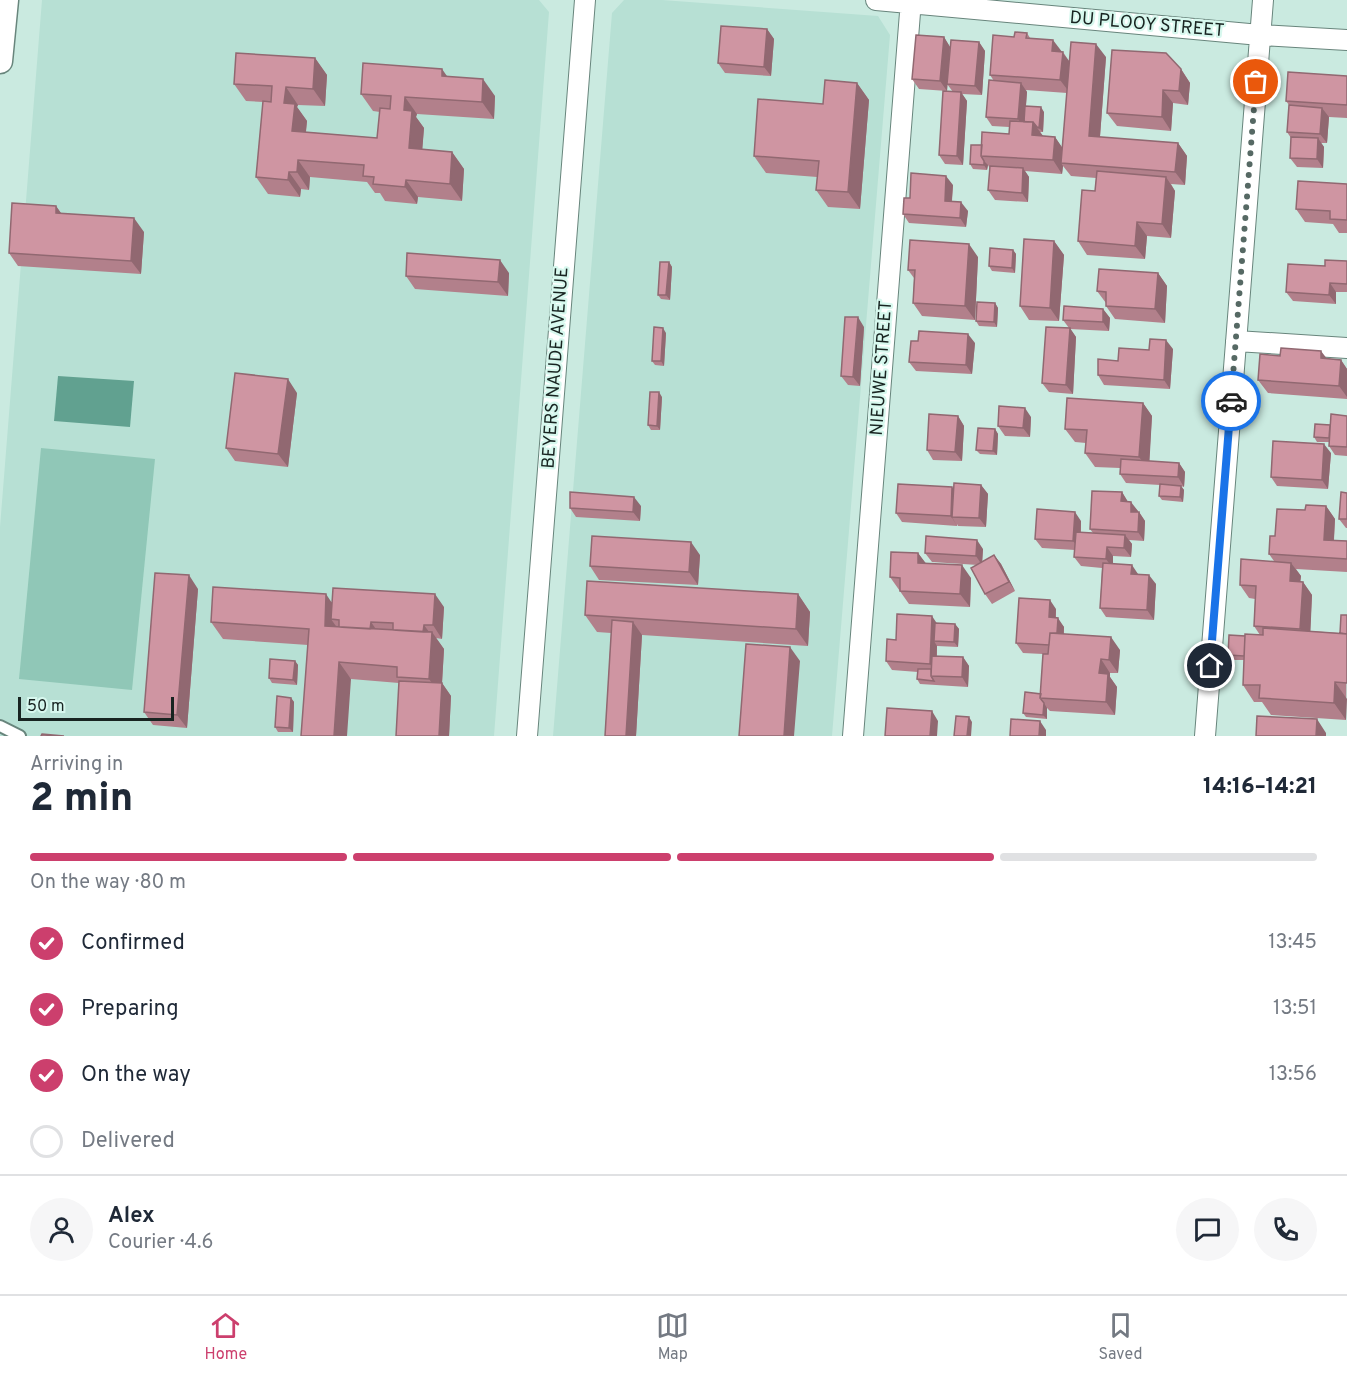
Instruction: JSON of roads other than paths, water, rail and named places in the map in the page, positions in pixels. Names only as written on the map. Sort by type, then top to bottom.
[{"type":"street","points":[[0,59],[6,0]]},
{"type":"street","name":"BEYERS NAUDE AVENUE","points":[[527,736],[585,0]]},
{"type":"street","name":"DU PLOOY STREET","points":[[876,0],[911,1],[1260,35],[1347,40]]},
{"type":"street","points":[[1205,736],[1263,0]]},
{"type":"street","name":"NIEUWE STREET","points":[[853,736],[911,1]]},
{"type":"street","points":[[1236,341],[1347,348]]},
{"type":"lane","points":[[0,726],[20,736]]}]
